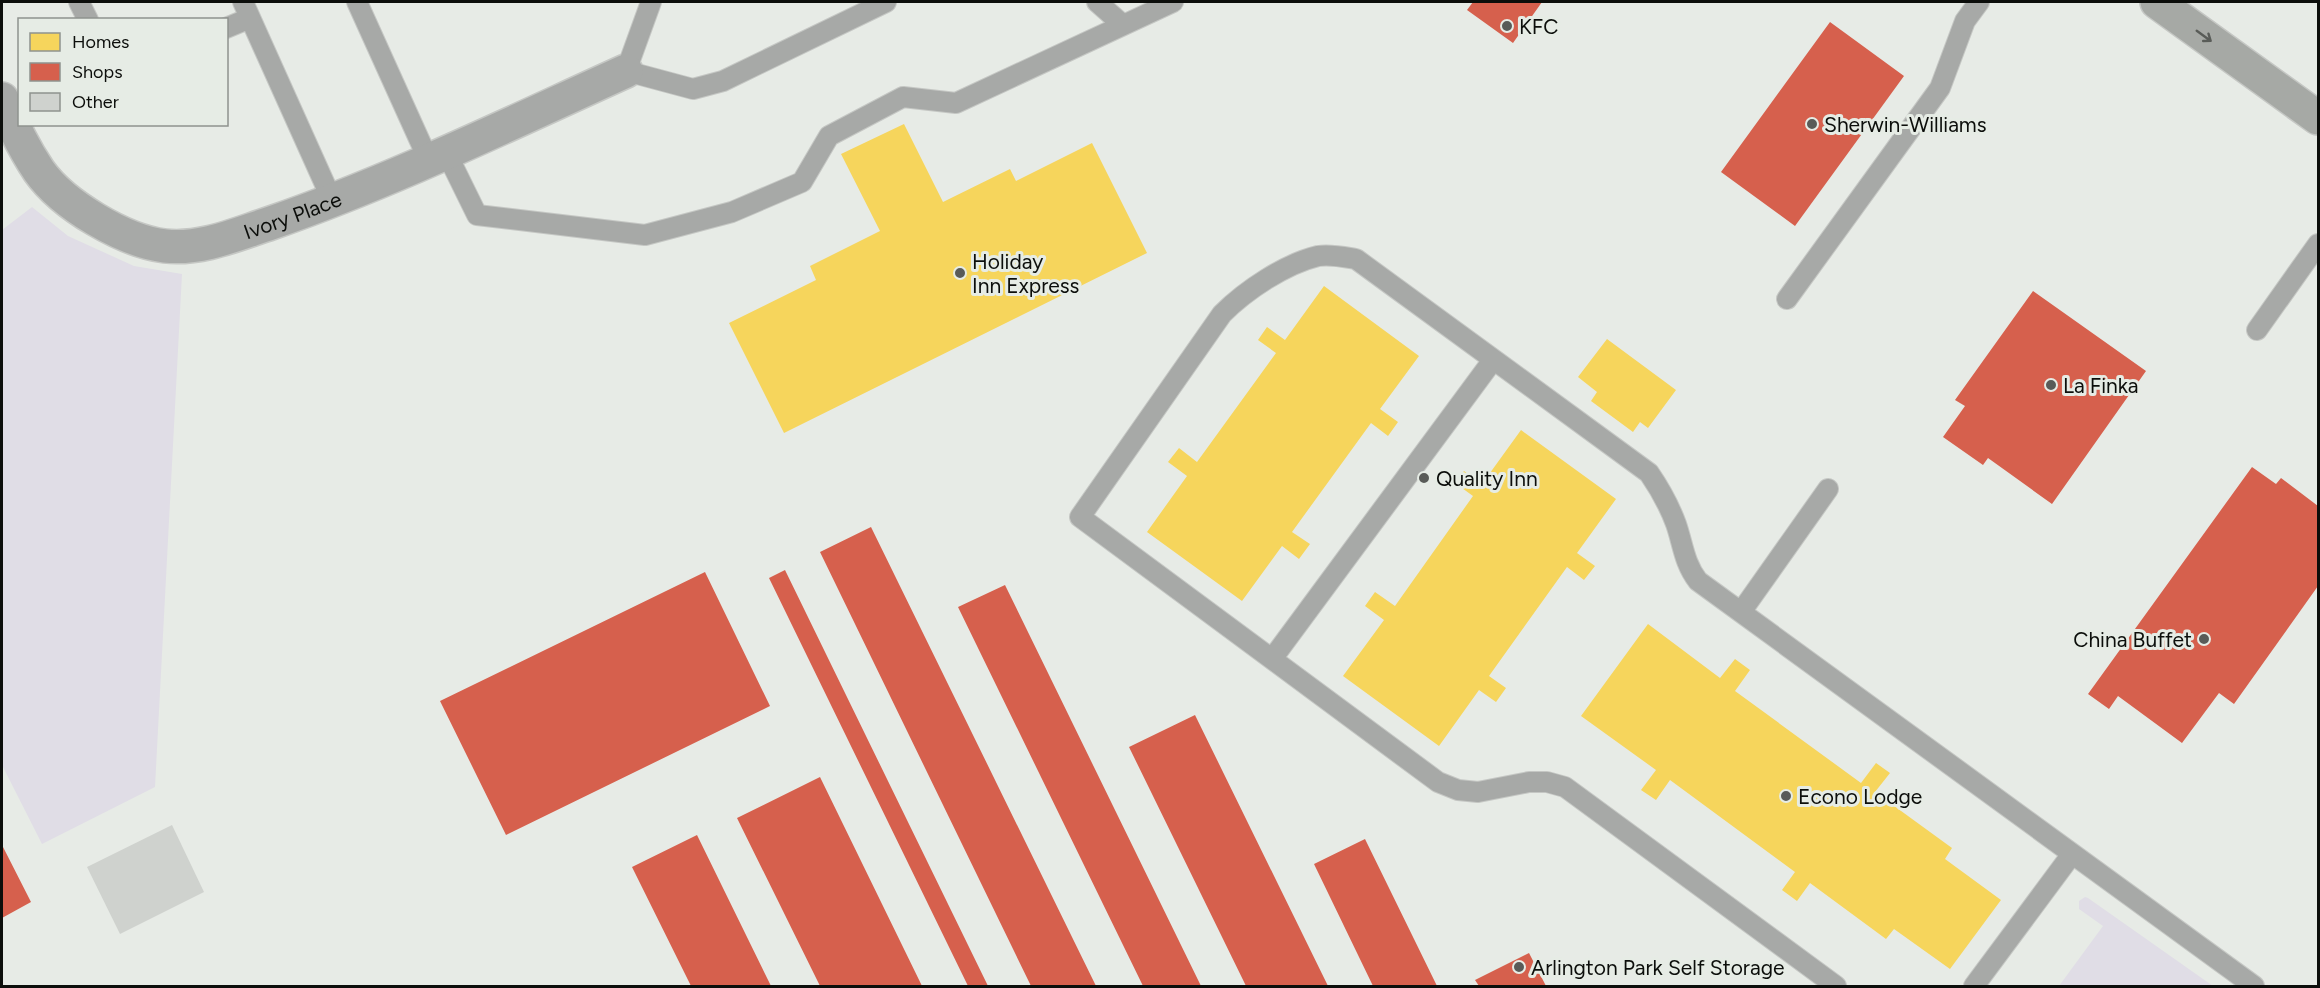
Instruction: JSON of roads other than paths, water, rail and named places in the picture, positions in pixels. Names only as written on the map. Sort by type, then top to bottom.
[{"type":"main road","points":[[2157,2],[2319,118]]},
{"type":"street","name":"Ivory Place","points":[[5,117],[40,173],[79,211],[122,233],[165,246],[210,243],[332,200],[437,156],[626,71]]},
{"type":"lane","points":[[79,2],[87,18]]},
{"type":"lane","points":[[357,2],[437,156],[477,215],[645,236],[732,212],[802,182],[829,136],[903,97],[956,103],[1173,2]]},
{"type":"lane","points":[[651,2],[626,71],[693,89],[723,81],[886,2]]},
{"type":"lane","points":[[1097,2],[1123,25]]},
{"type":"lane","points":[[1787,299],[1940,88],[1965,21],[1979,2]]},
{"type":"lane","points":[[228,26],[247,10],[332,200]]},
{"type":"lane","points":[[2257,330],[2319,244]]},
{"type":"lane","points":[[1836,987],[1565,787],[1547,782],[1529,782],[1478,792],[1458,790],[1438,782],[1080,517],[1222,314],[1251,288],[1319,256],[1338,255],[1356,259],[1649,473],[1663,493],[1676,525],[1685,562],[1698,581],[2254,987]]},
{"type":"lane","points":[[1272,659],[1493,360]]},
{"type":"lane","points":[[1741,612],[1828,489]]},
{"type":"lane","points":[[1974,987],[2072,854]]},
{"type":"place","name":"KFC","points":[[1507,26]]},
{"type":"place","name":"Sherwin-Williams","points":[[1812,124]]},
{"type":"place","name":"Holiday Inn Express","points":[[960,273]]},
{"type":"place","name":"La Finka","points":[[2051,385]]},
{"type":"place","name":"Quality Inn","points":[[1424,478]]},
{"type":"place","name":"China Buffet","points":[[2204,639]]},
{"type":"place","name":"Econo Lodge","points":[[1786,796]]},
{"type":"place","name":"Arlington Park Self Storage","points":[[1519,967]]}]
